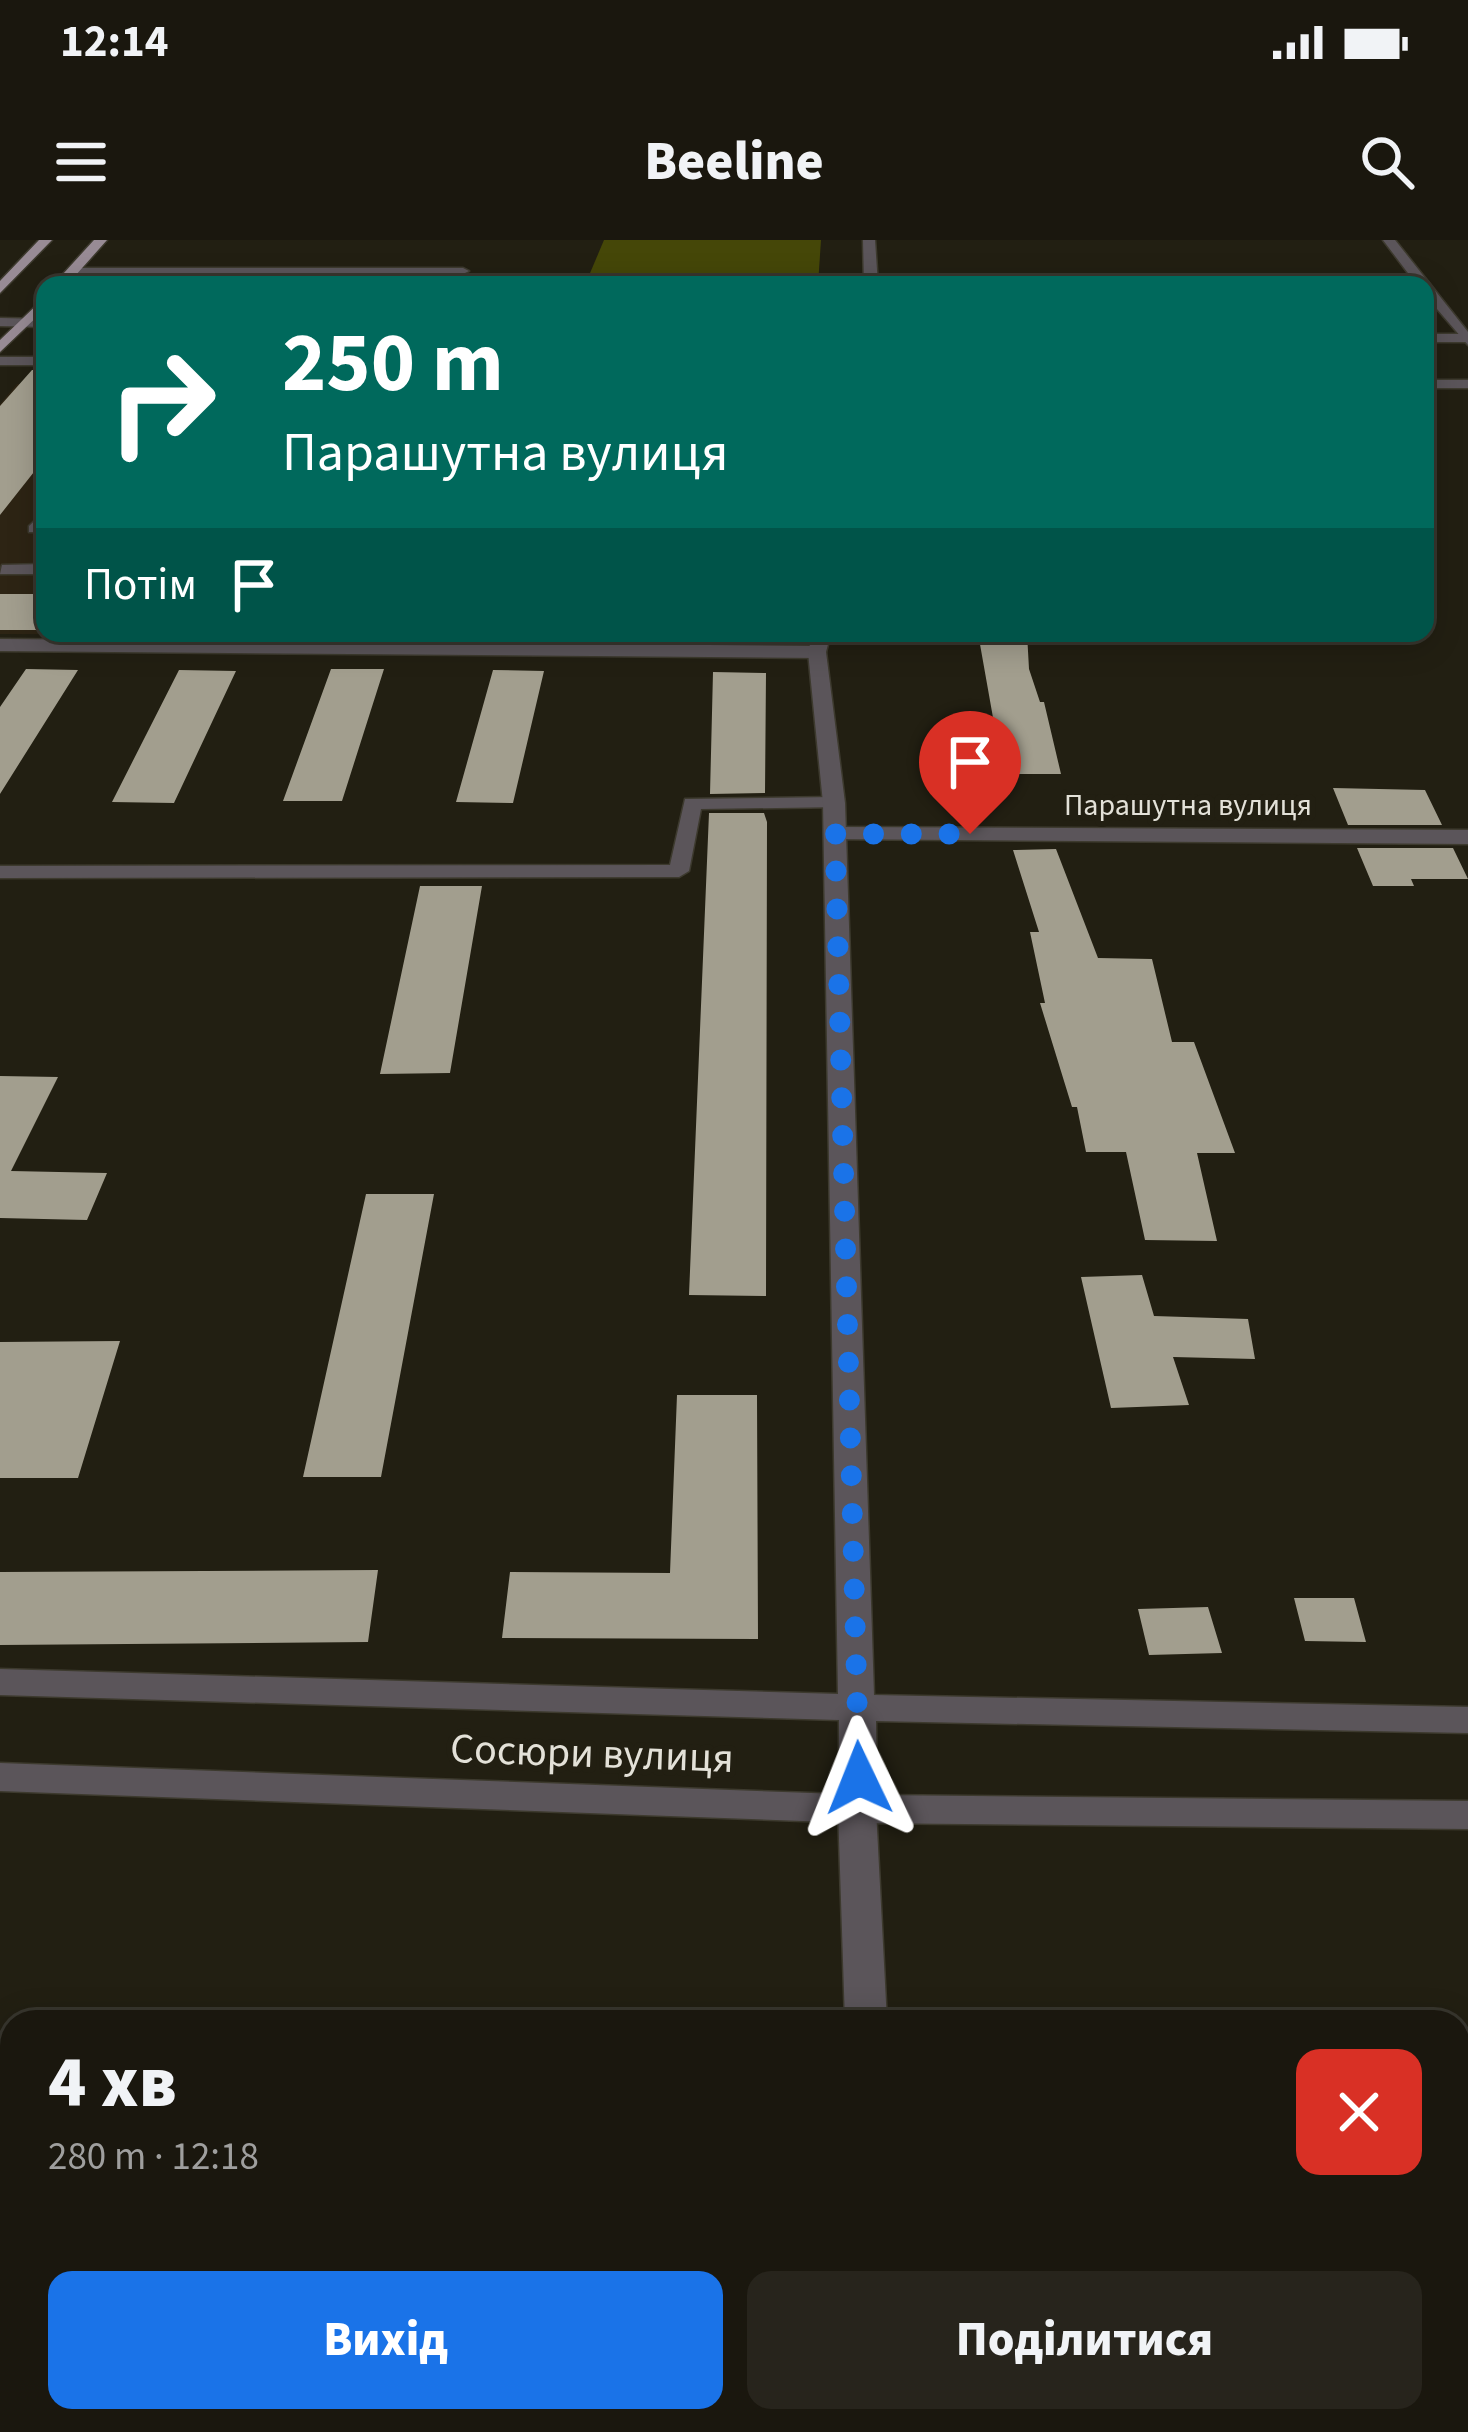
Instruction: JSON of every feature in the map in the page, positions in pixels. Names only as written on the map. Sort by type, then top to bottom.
[{"type":"main road","points":[[0,289],[46,240]]},
{"type":"main road","points":[[68,276],[101,240]]},
{"type":"main road","points":[[0,349],[36,310]]},
{"type":"street","points":[[869,240],[871,276]]},
{"type":"street","points":[[1389,240],[1417,276]]},
{"type":"street","points":[[1434,297],[1467,339]]},
{"type":"street","points":[[0,322],[36,323]]},
{"type":"street","points":[[1434,338],[1467,339]]},
{"type":"street","points":[[0,361],[36,361]]},
{"type":"street","points":[[1434,383],[1468,384]]},
{"type":"street","points":[[0,645],[819,642],[834,803],[865,2010]]},
{"type":"street","name":"Парашутна вулиця","points":[[835,834],[1468,837]]},
{"type":"street","name":"Сосюри вулиця","points":[[0,1682],[856,1708],[1468,1720]]},
{"type":"street","name":"Сосюри вулиця","points":[[0,1777],[857,1809],[1468,1815]]},
{"type":"lane","points":[[73,271],[464,271]]},
{"type":"lane","points":[[2,570],[36,569]]},
{"type":"lane","points":[[0,872],[679,871],[692,803],[834,803]]},
{"type":"shaded area","points":[[604,240],[821,240],[819,276],[589,276]]},
{"type":"shaded area","points":[[17,384],[36,384],[36,634],[0,634],[0,404]]},
{"type":"building","points":[[36,370],[36,469],[0,515],[0,406]]},
{"type":"building","points":[[0,594],[36,594],[36,630],[0,630]]},
{"type":"building","points":[[980,642],[1028,642],[1029,669],[1040,702],[1044,702],[1061,774],[1003,774]]},
{"type":"building","points":[[26,669],[78,670],[0,794],[0,707]]},
{"type":"building","points":[[331,669],[384,669],[342,801],[283,801]]},
{"type":"building","points":[[179,670],[236,671],[174,803],[112,802]]},
{"type":"building","points":[[493,670],[544,671],[513,803],[456,802]]},
{"type":"building","points":[[713,672],[766,673],[765,793],[710,794]]},
{"type":"building","points":[[1333,788],[1425,790],[1442,825],[1348,825]]},
{"type":"building","points":[[709,813],[764,813],[767,822],[766,1296],[689,1295]]},
{"type":"building","points":[[1357,848],[1453,848],[1468,879],[1411,879],[1414,886],[1373,886]]},
{"type":"building","points":[[1056,849],[1098,958],[1152,959],[1172,1042],[1194,1042],[1235,1153],[1197,1153],[1217,1241],[1145,1240],[1126,1152],[1086,1152],[1077,1107],[1072,1107],[1040,1003],[1045,1003],[1030,932],[1039,932],[1013,850]]},
{"type":"building","points":[[420,886],[482,886],[450,1073],[380,1074]]},
{"type":"building","points":[[0,1076],[58,1077],[11,1171],[107,1173],[87,1220],[0,1218]]},
{"type":"building","points":[[366,1194],[434,1194],[381,1477],[303,1477]]},
{"type":"building","points":[[1142,1275],[1154,1316],[1248,1319],[1255,1359],[1173,1357],[1189,1405],[1111,1408],[1081,1277]]},
{"type":"building","points":[[120,1341],[78,1478],[0,1478],[0,1342]]},
{"type":"building","points":[[677,1395],[757,1395],[758,1639],[502,1638],[510,1572],[670,1573]]},
{"type":"building","points":[[378,1570],[368,1642],[0,1645],[0,1572]]},
{"type":"building","points":[[1294,1598],[1354,1598],[1366,1642],[1305,1641]]},
{"type":"building","points":[[1208,1607],[1222,1653],[1149,1655],[1138,1609]]},
{"type":"route","points":[[859,1778],[835,834],[970,834]]}]
